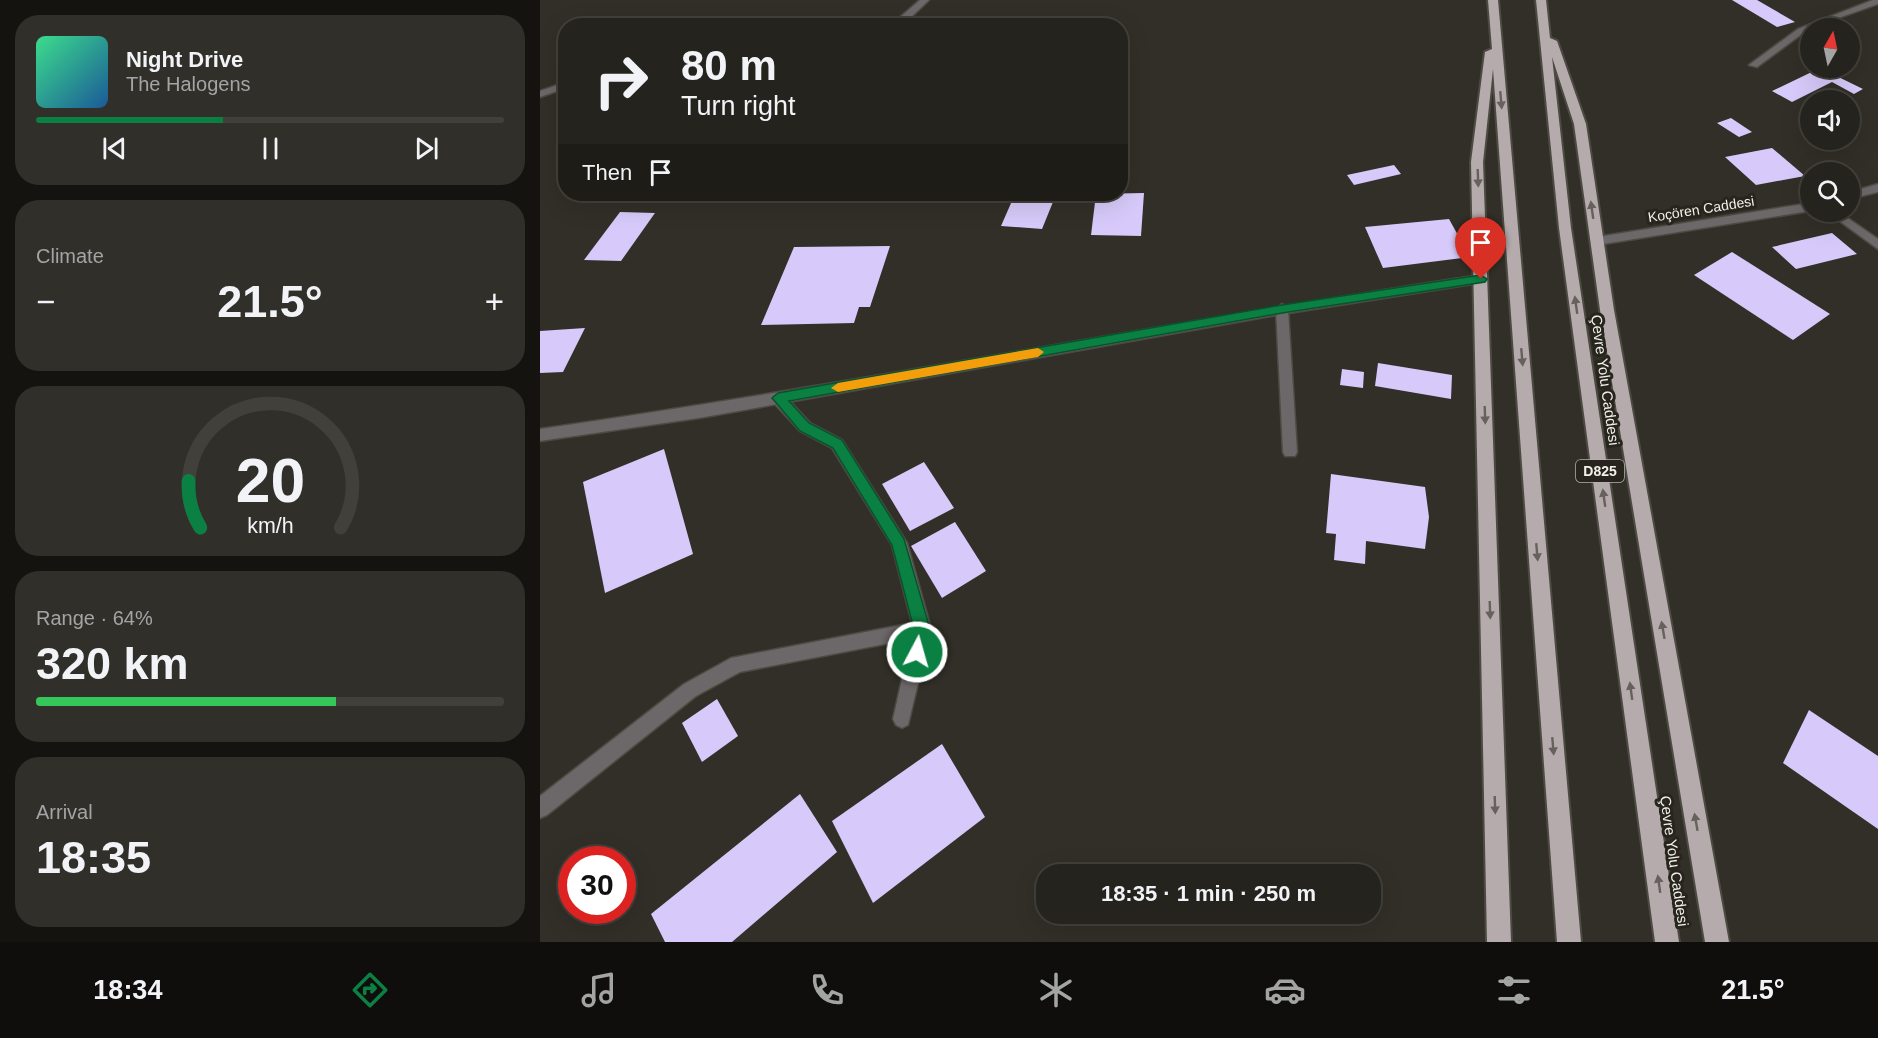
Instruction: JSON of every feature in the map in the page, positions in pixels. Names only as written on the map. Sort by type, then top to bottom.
[{"type":"highway","points":[[1541,5],[1580,124],[1607,310],[1717,942]]},
{"type":"highway","name":"Çevre Yolu Caddesi","points":[[1541,5],[1565,228],[1667,942]]},
{"type":"highway","points":[[1494,8],[1477,162],[1499,942]]},
{"type":"highway","points":[[1494,8],[1569,942]]},
{"type":"street","points":[[905,18],[925,0]]},
{"type":"street","points":[[1754,65],[1801,30],[1878,1]]},
{"type":"street","points":[[540,94],[558,88]]},
{"type":"street","points":[[1860,193],[1878,188]]},
{"type":"street","name":"Koçören Caddesi","points":[[1597,241],[1800,209]]},
{"type":"street","points":[[1846,222],[1878,245]]},
{"type":"street","points":[[540,435],[699,412],[1282,309],[1481,279]]},
{"type":"street","points":[[1282,309],[1290,452]]},
{"type":"street","points":[[778,398],[805,427],[837,444],[899,543],[922,629],[902,718]]},
{"type":"street","points":[[540,808],[690,690],[737,664],[922,629]]},
{"type":"building","points":[[1732,0],[1757,0],[1795,22],[1777,27]]},
{"type":"building","points":[[1800,78],[1840,78],[1863,89],[1847,90],[1832,82],[1816,90],[1800,90],[1800,98],[1792,102],[1772,91]]},
{"type":"building","points":[[1731,118],[1752,132],[1739,137],[1717,123]]},
{"type":"building","points":[[1772,148],[1800,172],[1800,177],[1756,185],[1725,157]]},
{"type":"building","points":[[1394,165],[1401,174],[1354,185],[1347,175]]},
{"type":"building","points":[[1128,193],[1144,193],[1141,236],[1091,235],[1095,201],[1128,201]]},
{"type":"building","points":[[1012,201],[1053,201],[1042,229],[1001,226]]},
{"type":"building","points":[[620,212],[655,213],[621,261],[584,260]]},
{"type":"building","points":[[1449,219],[1470,257],[1383,268],[1365,227]]},
{"type":"building","points":[[1832,233],[1857,254],[1796,269],[1772,247]]},
{"type":"building","points":[[890,246],[870,307],[859,307],[854,323],[761,325],[794,247]]},
{"type":"building","points":[[1732,252],[1830,314],[1793,340],[1694,275]]},
{"type":"building","points":[[585,328],[563,372],[540,373],[540,331]]},
{"type":"building","points":[[1378,363],[1452,375],[1451,399],[1375,386]]},
{"type":"building","points":[[1342,369],[1364,372],[1363,388],[1340,385]]},
{"type":"building","points":[[664,449],[693,554],[605,593],[583,482]]},
{"type":"building","points":[[924,462],[954,508],[910,531],[882,484]]},
{"type":"building","points":[[1331,474],[1425,487],[1429,517],[1425,549],[1366,541],[1365,564],[1334,560],[1336,534],[1326,533]]},
{"type":"building","points":[[955,522],[986,571],[942,598],[911,546]]},
{"type":"building","points":[[717,699],[738,736],[702,762],[682,723]]},
{"type":"building","points":[[1809,710],[1878,756],[1878,829],[1783,763]]},
{"type":"building","points":[[942,744],[985,817],[873,903],[832,821]]},
{"type":"building","points":[[800,794],[837,852],[732,942],[665,942],[651,914]]},
{"type":"slow traffic","points":[[838,388],[1038,352]]},
{"type":"route","points":[[917,652],[922,629],[899,543],[837,444],[805,427],[778,398],[1282,309],[1481,279]]}]
